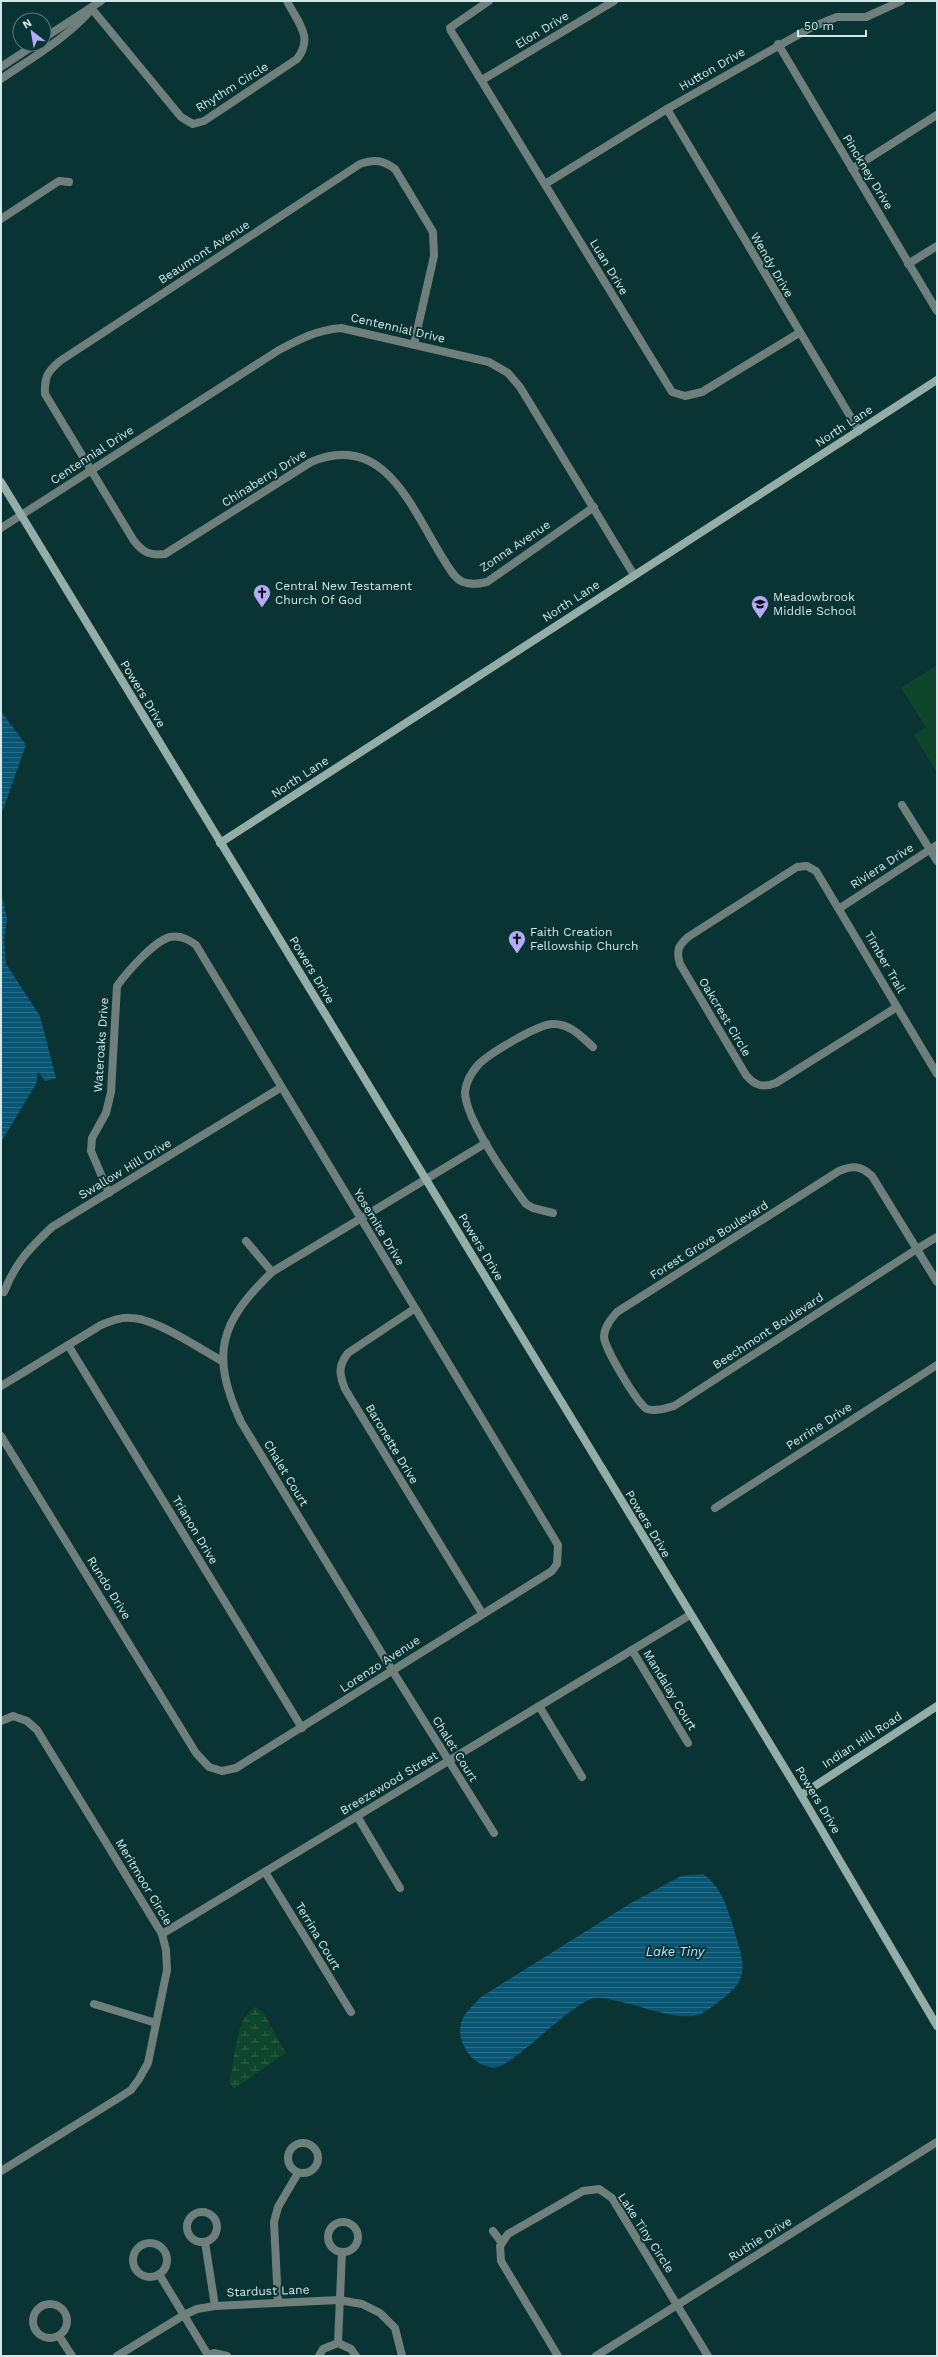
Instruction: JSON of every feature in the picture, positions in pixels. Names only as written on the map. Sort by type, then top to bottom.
[{"type":"street","points":[[1,79],[63,36],[78,24],[101,1]]},
{"type":"street","name":"Rhythm Circle","points":[[92,9],[181,118],[193,124],[204,121],[298,60],[304,50],[306,38],[287,1]]},
{"type":"street","name":"Luan Drive","points":[[490,1],[450,28],[451,31],[672,392],[685,396],[702,392],[799,333]]},
{"type":"street","name":"Elon Drive","points":[[482,80],[614,1]]},
{"type":"street","name":"Hutton Drive","points":[[545,184],[667,109],[778,44],[812,27],[837,17],[866,17],[901,1]]},
{"type":"street","points":[[52,33],[92,9]]},
{"type":"street","name":"Pinckney Drive","points":[[778,44],[937,311]]},
{"type":"street","points":[[1,68],[24,52]]},
{"type":"street","name":"Wendy Drive","points":[[667,109],[799,333],[859,431]]},
{"type":"street","points":[[852,169],[937,115]]},
{"type":"street","name":"Beaumont Avenue","points":[[164,554],[153,555],[143,552],[134,540],[45,394],[44,381],[49,370],[60,361],[360,164],[372,160],[386,161],[395,169],[434,232],[434,256],[414,344]]},
{"type":"street","points":[[1,218],[59,181],[69,182]]},
{"type":"street","points":[[908,264],[937,246]]},
{"type":"street","name":"Centennial Drive","points":[[1,528],[279,350],[308,335],[326,329],[341,328],[489,362],[508,373],[520,387],[634,575]]},
{"type":"street","name":"North Lane","points":[[220,843],[937,380]]},
{"type":"street","name":"Chinaberry Drive","points":[[164,554],[311,462],[326,455],[343,454],[371,460],[387,471],[398,485],[449,568]]},
{"type":"street","name":"Powers Drive","points":[[1,482],[801,1795],[937,2026]]},
{"type":"street","name":"Zonna Avenue","points":[[449,568],[462,582],[475,585],[487,582],[594,507]]},
{"type":"street","points":[[902,804],[934,847],[937,861]]},
{"type":"street","name":"Riviera Drive","points":[[840,908],[934,847]]},
{"type":"street","name":"Timber Trail","points":[[807,866],[816,871],[840,908],[937,1074]]},
{"type":"street","name":"Oakcrest Circle","points":[[807,866],[797,867],[688,936],[679,944],[677,954],[680,964],[746,1075],[754,1084],[766,1087],[776,1083],[898,1007]]},
{"type":"street","name":"Yosemite Drive","points":[[170,937],[186,938],[196,946],[280,1088],[558,1545]]},
{"type":"street","name":"Wateroaks Drive","points":[[109,1193],[91,1151],[92,1138],[106,1113],[111,1092],[117,986],[127,973],[148,952],[170,937]]},
{"type":"street","points":[[553,1213],[533,1208],[526,1204],[486,1142],[471,1116],[466,1099],[468,1077],[478,1064],[529,1032],[552,1024],[566,1026],[593,1047]]},
{"type":"street","name":"Swallow Hill Drive","points":[[4,1292],[11,1276],[25,1254],[52,1227],[280,1088]]},
{"type":"street","name":"Chalet Court","points":[[486,1142],[272,1272],[246,1296],[230,1322],[222,1362],[228,1393],[241,1422],[448,1761],[494,1833]]},
{"type":"street","name":"Forest Grove Boulevard","points":[[621,1372],[606,1347],[604,1336],[608,1323],[617,1312],[839,1171],[851,1166],[863,1168],[872,1176],[917,1249]]},
{"type":"street","name":"Beechmont Boulevard","points":[[621,1372],[638,1401],[646,1408],[658,1410],[674,1406],[937,1237]]},
{"type":"street","points":[[246,1241],[272,1272]]},
{"type":"street","points":[[917,1249],[937,1282]]},
{"type":"street","name":"Baronette Drive","points":[[414,1309],[348,1352],[341,1362],[339,1375],[345,1389],[482,1613]]},
{"type":"street","points":[[1,1386],[101,1325],[115,1319],[132,1318],[150,1322],[222,1362]]},
{"type":"street","name":"Trianon Drive","points":[[68,1345],[302,1728]]},
{"type":"street","name":"Perrine Drive","points":[[715,1508],[937,1365]]},
{"type":"street","name":"Rundo Drive","points":[[1,1436],[196,1753]]},
{"type":"street","name":"Lorenzo Avenue","points":[[196,1753],[209,1767],[222,1771],[236,1768],[302,1728],[482,1613],[552,1571],[557,1564],[558,1545]]},
{"type":"street","name":"Breezewood Street","points":[[162,1934],[690,1615]]},
{"type":"street","name":"Mandalay Court","points":[[632,1650],[688,1743]]},
{"type":"street","points":[[539,1706],[582,1777]]},
{"type":"street","name":"Indian Hill Road","points":[[801,1795],[937,1706]]},
{"type":"street","name":"Meritmoor Circle","points":[[1,1721],[13,1716],[27,1721],[36,1730],[162,1934],[166,1950],[167,1970],[148,2063],[131,2090],[2,2167]]},
{"type":"street","points":[[357,1816],[400,1888]]},
{"type":"street","name":"Terrina Court","points":[[265,1872],[351,2012]]},
{"type":"street","points":[[94,2004],[156,2023]]},
{"type":"street","name":"Ruthie Drive","points":[[596,2356],[937,2142]]},
{"type":"street","points":[[278,2303],[274,2222],[278,2207],[298,2173]]},
{"type":"street","name":"Lake Tiny Circle","points":[[502,2243],[508,2234],[583,2191],[598,2189],[612,2198],[708,2356]]},
{"type":"street","points":[[493,2230],[502,2243],[500,2246],[501,2261],[558,2356]]},
{"type":"street","points":[[205,2242],[215,2306]]},
{"type":"street","points":[[154,2244],[164,2251],[166,2264],[159,2274],[146,2276],[136,2269],[134,2256],[141,2246],[154,2244]]},
{"type":"street","points":[[338,2343],[342,2252]]},
{"type":"street","points":[[159,2274],[208,2356],[221,2353],[227,2356]]},
{"type":"street","name":"Stardust Lane","points":[[118,2356],[184,2315],[197,2309],[215,2306],[339,2300],[362,2304],[380,2313],[395,2328],[402,2356]]},
{"type":"street","points":[[54,2305],[65,2312],[67,2325],[59,2336],[46,2338],[36,2330],[34,2318],[41,2307],[54,2305]]},
{"type":"street","points":[[59,2336],[72,2356]]},
{"type":"street","points":[[319,2356],[323,2349],[338,2343],[351,2349],[356,2356]]},
{"type":"green space","points":[[937,665],[937,773],[914,735],[926,727],[901,688]]},
{"type":"green space","points":[[255,2007],[263,2012],[286,2053],[234,2089],[229,2082],[239,2031],[248,2013]]},
{"type":"water","points":[[1,711],[26,745],[1,815]]},
{"type":"water","points":[[1,892],[7,919],[4,938],[6,964],[40,1016],[56,1078],[45,1081],[38,1072],[36,1084],[1,1142]]},
{"type":"water","name":"Lake Tiny","points":[[703,1874],[717,1888],[726,1905],[738,1943],[743,1966],[740,1978],[733,1990],[716,2004],[698,2015],[679,2016],[626,2003],[596,1998],[588,2000],[578,2006],[502,2066],[490,2067],[482,2065],[469,2054],[461,2039],[461,2023],[467,2012],[481,1997],[631,1903],[681,1876]]},
{"type":"place","name":"Central New Testament Church Of God","points":[[262,608]]},
{"type":"place","name":"Meadowbrook Middle School","points":[[760,619]]},
{"type":"place","name":"Faith Creation Fellowship Church","points":[[517,954]]}]
